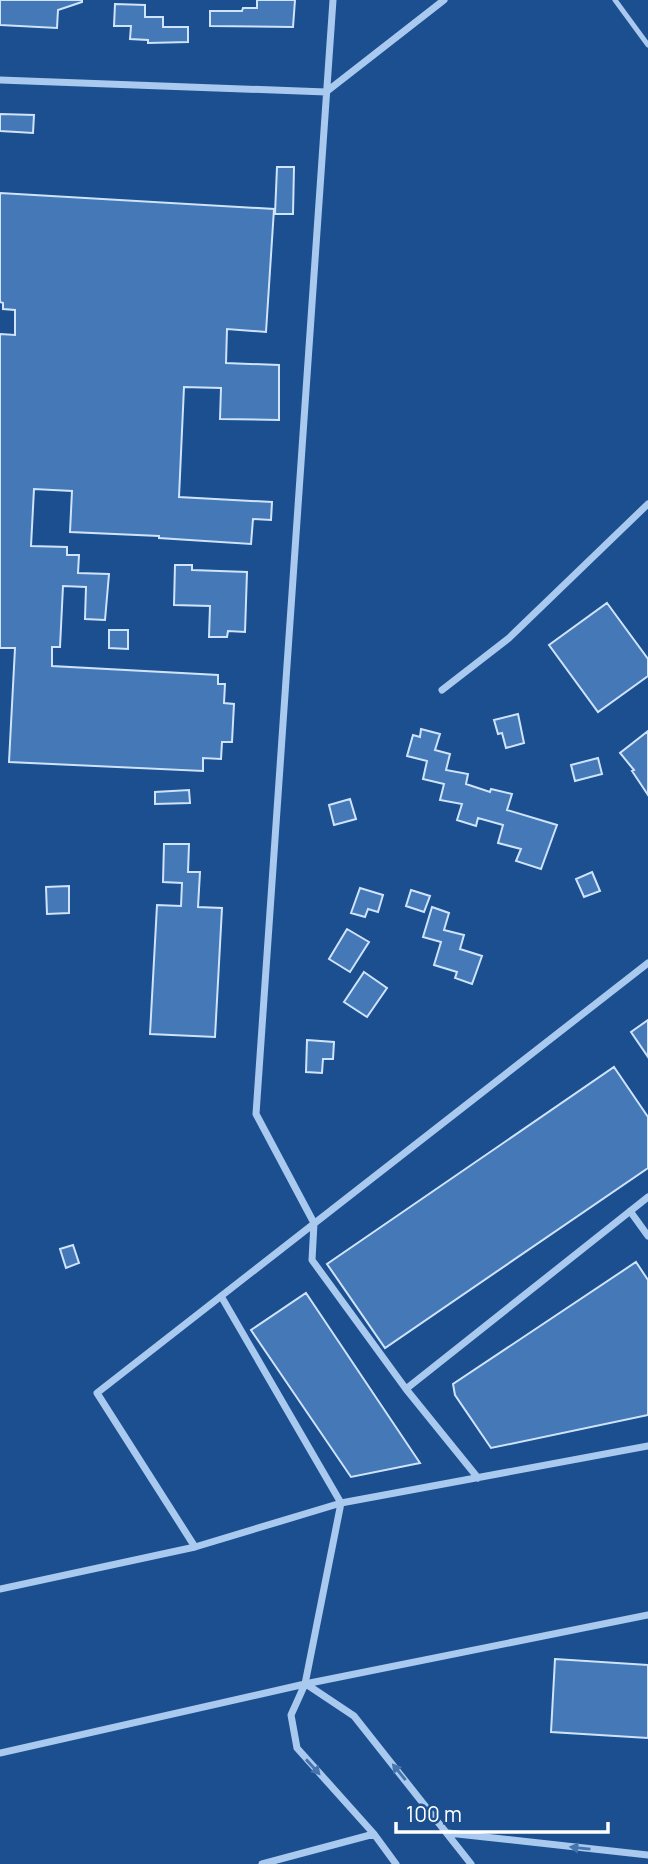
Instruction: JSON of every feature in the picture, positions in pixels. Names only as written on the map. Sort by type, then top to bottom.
[{"type":"street","points":[[333,0],[256,1114],[314,1223],[312,1260],[406,1389],[478,1478]]},
{"type":"street","points":[[0,80],[326,92],[444,0]]},
{"type":"street","points":[[442,690],[509,638],[648,505]]},
{"type":"street","points":[[195,1547],[97,1393],[648,962]]},
{"type":"street","points":[[406,1389],[648,1197]]},
{"type":"street","points":[[630,1211],[648,1236]]},
{"type":"street","points":[[221,1296],[341,1503],[305,1684],[291,1715],[297,1748],[374,1834],[396,1864]]},
{"type":"street","points":[[0,1589],[195,1547],[341,1503],[648,1446]]},
{"type":"street","points":[[0,1753],[305,1684],[648,1615]]},
{"type":"street","points":[[305,1684],[354,1716],[471,1864]]},
{"type":"street","points":[[448,1833],[648,1855]]},
{"type":"street","points":[[262,1864],[374,1834]]},
{"type":"lane","points":[[615,0],[648,45]]},
{"type":"building","points":[[0,0],[82,2],[58,10],[57,28],[0,25]]},
{"type":"building","points":[[257,0],[295,0],[293,27],[210,26],[210,11],[257,8]]},
{"type":"building","points":[[115,4],[145,5],[145,17],[163,17],[163,27],[188,27],[188,42],[148,43],[148,40],[130,39],[131,26],[114,26]]},
{"type":"building","points":[[0,114],[34,115],[33,133],[0,131]]},
{"type":"building","points":[[277,167],[294,167],[293,214],[275,214]]},
{"type":"building","points":[[0,193],[274,209],[266,332],[227,329],[226,363],[279,365],[279,420],[220,419],[221,388],[184,387],[179,497],[272,502],[271,520],[253,519],[251,544],[70,532],[72,491],[34,489],[31,546],[67,547],[67,555],[79,555],[78,573],[109,574],[105,620],[85,619],[86,587],[63,586],[60,647],[52,647],[52,666],[218,675],[218,684],[225,684],[224,703],[234,704],[232,742],[222,742],[221,759],[203,758],[203,771],[9,762],[15,648],[0,648],[0,334],[15,335],[15,310],[3,309],[3,303],[0,302]]},
{"type":"building","points":[[175,565],[192,565],[192,570],[247,572],[245,632],[228,631],[227,637],[209,637],[210,606],[174,605]]},
{"type":"building","points":[[607,603],[648,659],[648,676],[598,712],[549,645]]},
{"type":"building","points":[[109,630],[128,630],[128,649],[109,648]]},
{"type":"building","points":[[518,714],[524,743],[506,748],[502,733],[498,734],[494,720]]},
{"type":"building","points":[[421,729],[440,734],[435,750],[450,754],[446,770],[468,774],[466,784],[490,792],[491,789],[512,794],[507,810],[557,825],[541,869],[516,861],[521,849],[498,843],[503,825],[478,818],[476,826],[457,820],[462,804],[440,800],[444,784],[423,779],[427,761],[407,756],[413,735],[420,737]]},
{"type":"building","points":[[648,731],[648,795],[632,771],[634,770],[620,753]]},
{"type":"building","points":[[598,758],[602,774],[575,781],[571,765]]},
{"type":"building","points":[[189,790],[190,803],[155,804],[155,792]]},
{"type":"building","points":[[350,799],[356,819],[334,825],[329,805]]},
{"type":"building","points":[[164,844],[189,844],[188,872],[200,872],[198,907],[222,908],[215,1037],[150,1034],[157,905],[181,906],[182,883],[163,882]]},
{"type":"building","points":[[592,872],[600,891],[584,897],[576,879]]},
{"type":"building","points":[[69,886],[69,913],[47,914],[46,887]]},
{"type":"building","points":[[360,888],[383,895],[378,912],[368,909],[365,917],[351,913]]},
{"type":"building","points":[[411,890],[430,896],[424,912],[406,906]]},
{"type":"building","points":[[432,907],[449,913],[444,930],[464,935],[460,949],[482,956],[472,984],[455,978],[457,972],[434,965],[441,942],[423,937]]},
{"type":"building","points":[[347,929],[369,942],[350,972],[329,959]]},
{"type":"building","points":[[364,972],[387,988],[367,1017],[344,1002]]},
{"type":"building","points":[[648,1020],[648,1057],[631,1032]]},
{"type":"building","points":[[307,1040],[334,1042],[333,1059],[323,1059],[322,1073],[306,1072]]},
{"type":"building","points":[[614,1067],[648,1117],[648,1168],[385,1348],[327,1264]]},
{"type":"building","points":[[73,1245],[79,1263],[66,1268],[60,1249]]},
{"type":"building","points":[[636,1262],[648,1280],[648,1415],[491,1448],[455,1395],[453,1384]]},
{"type":"building","points":[[306,1293],[420,1463],[351,1477],[251,1330]]},
{"type":"building","points":[[555,1659],[648,1665],[648,1738],[551,1732]]}]
